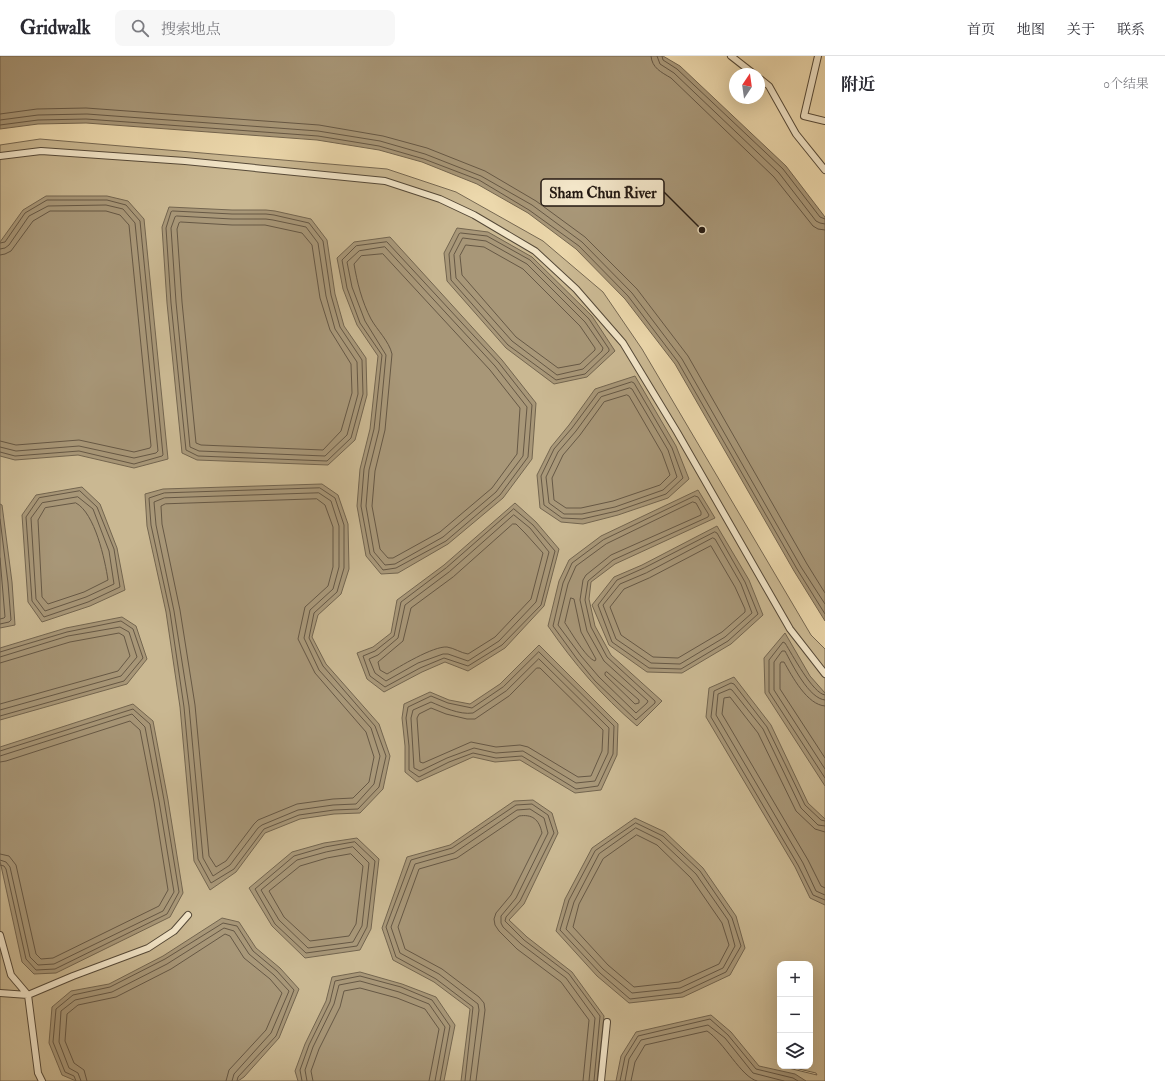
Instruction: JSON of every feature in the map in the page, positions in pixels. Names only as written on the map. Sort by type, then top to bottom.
[{"type":"lane","points":[[731,56],[746,68]]},
{"type":"lane","points":[[818,56],[804,116],[825,121]]},
{"type":"lane","points":[[765,83],[796,134],[825,170]]},
{"type":"lane","points":[[0,156],[41,151],[185,161],[384,181],[440,199],[474,215],[535,251],[576,289],[623,343],[677,432],[790,629],[825,674]]},
{"type":"lane","points":[[0,993],[28,995],[73,976],[148,948],[174,931],[188,915]]},
{"type":"lane","points":[[0,935],[11,975],[28,995],[38,1073],[42,1081]]},
{"type":"lane","points":[[600,1081],[607,1022]]},
{"type":"shaded area","points":[[40,139],[387,169],[456,192],[543,241],[603,292],[642,349],[811,635],[825,649],[825,1081],[0,1081],[0,145]]},
{"type":"water","points":[[0,56],[663,56],[680,66],[786,166],[825,217],[825,621],[794,571],[675,364],[625,299],[576,249],[528,213],[477,184],[422,162],[379,150],[317,140],[86,123],[38,124],[0,129]]},
{"type":"water","points":[[46,196],[107,196],[128,201],[144,219],[168,459],[134,468],[78,455],[15,460],[0,456],[0,242],[23,210]]},
{"type":"water","points":[[169,207],[275,211],[311,219],[327,240],[335,294],[344,326],[366,358],[367,395],[355,440],[328,465],[197,460],[182,453],[167,303],[162,227]]},
{"type":"water","points":[[457,228],[488,232],[532,257],[592,316],[615,351],[587,377],[554,384],[506,348],[447,281],[444,253]]},
{"type":"water","points":[[390,237],[502,360],[536,403],[532,459],[503,498],[448,544],[398,573],[381,574],[366,556],[357,506],[360,469],[370,429],[378,356],[357,325],[343,289],[337,258],[354,242]]},
{"type":"water","points":[[635,376],[676,446],[689,479],[668,498],[618,515],[583,524],[561,522],[540,508],[537,475],[551,447],[595,389]]},
{"type":"water","points":[[322,484],[338,495],[348,524],[349,569],[341,594],[318,615],[312,637],[326,664],[379,724],[390,756],[383,789],[360,813],[334,814],[300,819],[265,833],[236,872],[210,890],[194,861],[180,707],[166,612],[147,526],[145,494],[163,489]]},
{"type":"water","points":[[82,487],[100,504],[117,548],[125,590],[90,606],[42,622],[28,602],[22,515],[36,495]]},
{"type":"water","points":[[698,490],[715,518],[615,564],[591,582],[589,599],[595,626],[611,655],[662,701],[637,726],[589,679],[568,654],[548,626],[559,581],[569,560],[601,536]]},
{"type":"water","points":[[515,503],[536,522],[559,549],[544,606],[505,648],[468,671],[445,662],[384,692],[367,679],[357,653],[373,647],[391,633],[397,600],[444,565]]},
{"type":"water","points":[[0,504],[2,505],[12,582],[15,625],[0,628]]},
{"type":"water","points":[[717,526],[749,580],[763,615],[731,644],[682,673],[647,672],[609,645],[592,605],[614,577],[642,565]]},
{"type":"water","points":[[122,617],[136,626],[147,659],[127,684],[0,720],[0,648],[66,628]]},
{"type":"water","points":[[785,633],[810,676],[825,693],[825,786],[765,693],[764,658]]},
{"type":"water","points":[[539,645],[618,724],[617,755],[601,790],[575,793],[520,760],[495,762],[473,757],[417,782],[405,772],[405,746],[402,718],[404,704],[430,692],[449,700],[470,704],[500,684]]},
{"type":"water","points":[[734,677],[771,725],[808,803],[825,819],[825,905],[810,898],[795,867],[706,717],[709,688]]},
{"type":"water","points":[[133,704],[153,721],[168,800],[183,893],[170,917],[56,973],[34,974],[22,962],[0,861],[0,747]]},
{"type":"water","points":[[533,800],[552,813],[558,833],[524,904],[509,920],[527,937],[572,972],[604,1016],[597,1081],[461,1081],[470,1009],[434,982],[393,960],[382,928],[407,857],[450,845],[514,801]]},
{"type":"water","points":[[635,818],[665,832],[703,868],[736,916],[745,948],[730,975],[683,997],[629,1003],[597,976],[556,931],[565,899],[592,848]]},
{"type":"water","points":[[357,838],[379,859],[371,929],[360,950],[305,958],[272,926],[249,888],[292,852],[324,843]]},
{"type":"water","points":[[222,918],[239,922],[256,948],[280,968],[299,989],[279,1038],[244,1077],[238,1081],[76,1081],[62,1075],[49,1043],[52,1007],[71,991],[109,984],[163,956]]},
{"type":"water","points":[[360,972],[402,984],[436,997],[455,1025],[444,1081],[298,1081],[295,1071],[305,1044],[326,1001],[332,977]]},
{"type":"water","points":[[711,1015],[731,1032],[759,1066],[795,1074],[806,1081],[616,1081],[621,1056],[636,1032]]},
{"type":"place","name":"Sham Chun River","points":[[702,230]]}]
